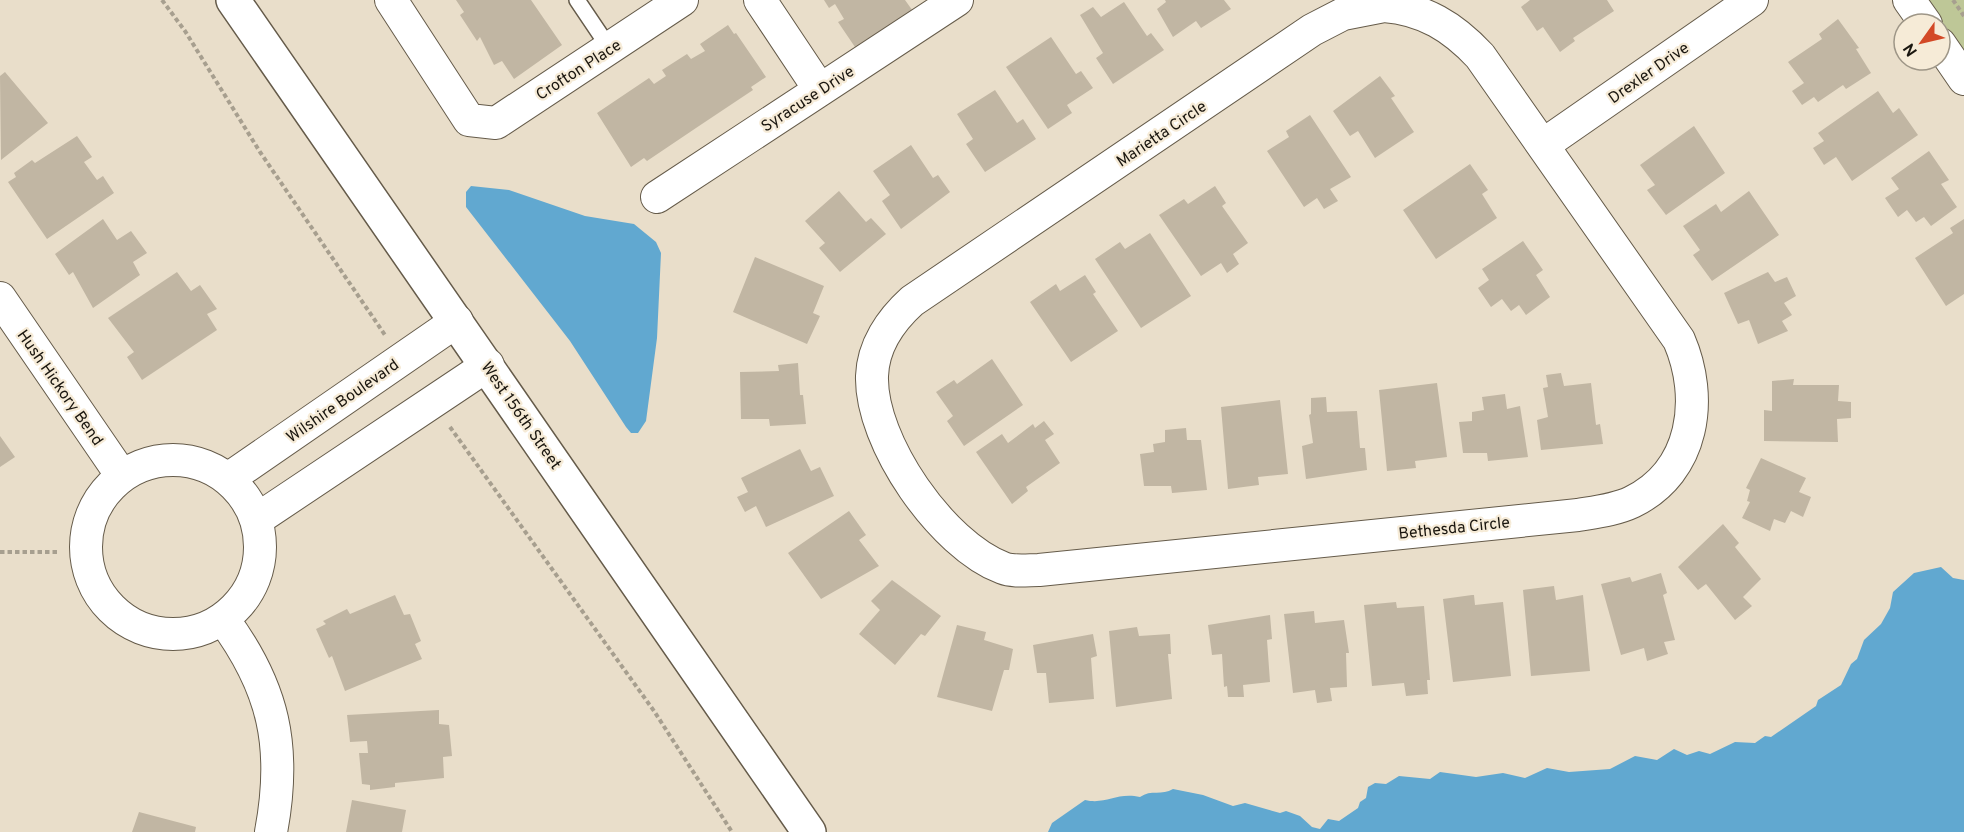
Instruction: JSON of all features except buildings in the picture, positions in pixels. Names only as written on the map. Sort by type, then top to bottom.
[{"type":"street","name":"West 156th Street","points":[[233,0],[488,365],[809,832]]},
{"type":"street","name":"Crofton Place","points":[[391,0],[469,120],[496,123],[682,0]]},
{"type":"street","points":[[760,0],[820,90]]},
{"type":"street","name":"Drexler Drive","points":[[1543,145],[1752,0]]},
{"type":"street","name":"Syracuse Drive","points":[[657,197],[953,1]]},
{"type":"street","name":"Marietta Circle","points":[[898,463],[884,438],[878,419],[872,375],[878,347],[893,318],[931,288],[1312,30],[1343,14],[1365,8],[1405,8],[1440,22],[1461,36],[1480,56],[1543,145]]},
{"type":"street","points":[[1952,62],[1964,79]]},
{"type":"street","name":"Bethesda Circle","points":[[898,463],[932,512],[962,544],[984,560],[1006,569],[1039,570],[1578,515],[1609,510],[1632,502],[1652,489],[1671,469],[1687,441],[1692,415],[1693,387],[1689,363],[1679,340],[1543,145]]},
{"type":"street","name":"Hush Hickory Bend","points":[[0,298],[122,476]]},
{"type":"street","name":"Wilshire Boulevard","points":[[228,479],[457,321]]},
{"type":"street","points":[[256,520],[488,365]]},
{"type":"street","points":[[167,459],[200,464],[228,479],[245,498],[256,520],[260,548],[256,575],[243,600],[223,619],[197,631],[183,634],[154,632],[128,622],[116,613],[98,591],[86,557],[89,522],[102,496],[122,476],[136,467],[167,459]]},
{"type":"street","points":[[223,619],[246,650],[258,675],[274,720],[279,757],[278,795],[271,832]]},
{"type":"lane","points":[[577,0],[610,49]]},
{"type":"path","points":[[1953,0],[1964,16]]},
{"type":"path","points":[[0,552],[60,552]]},
{"type":"green space","points":[[1916,0],[1964,0],[1964,71],[1952,53],[1952,12],[1924,12]]},
{"type":"water","points":[[471,186],[509,190],[585,216],[634,224],[656,242],[661,253],[657,338],[646,421],[638,433],[631,433],[626,427],[570,341],[466,207],[466,192]]},
{"type":"water","points":[[1941,567],[1953,578],[1964,580],[1964,832],[1048,832],[1052,823],[1085,800],[1099,801],[1124,796],[1140,797],[1148,793],[1173,789],[1203,795],[1233,806],[1245,803],[1280,813],[1286,811],[1300,816],[1312,827],[1320,829],[1328,819],[1339,821],[1358,808],[1360,802],[1366,798],[1368,787],[1375,783],[1386,784],[1399,776],[1430,779],[1440,772],[1476,777],[1503,773],[1525,778],[1547,768],[1569,772],[1610,769],[1635,756],[1657,760],[1674,749],[1687,755],[1699,751],[1710,754],[1735,742],[1755,743],[1765,736],[1771,737],[1816,706],[1818,700],[1841,685],[1851,664],[1857,659],[1864,640],[1881,624],[1890,608],[1893,592],[1914,573]]}]
